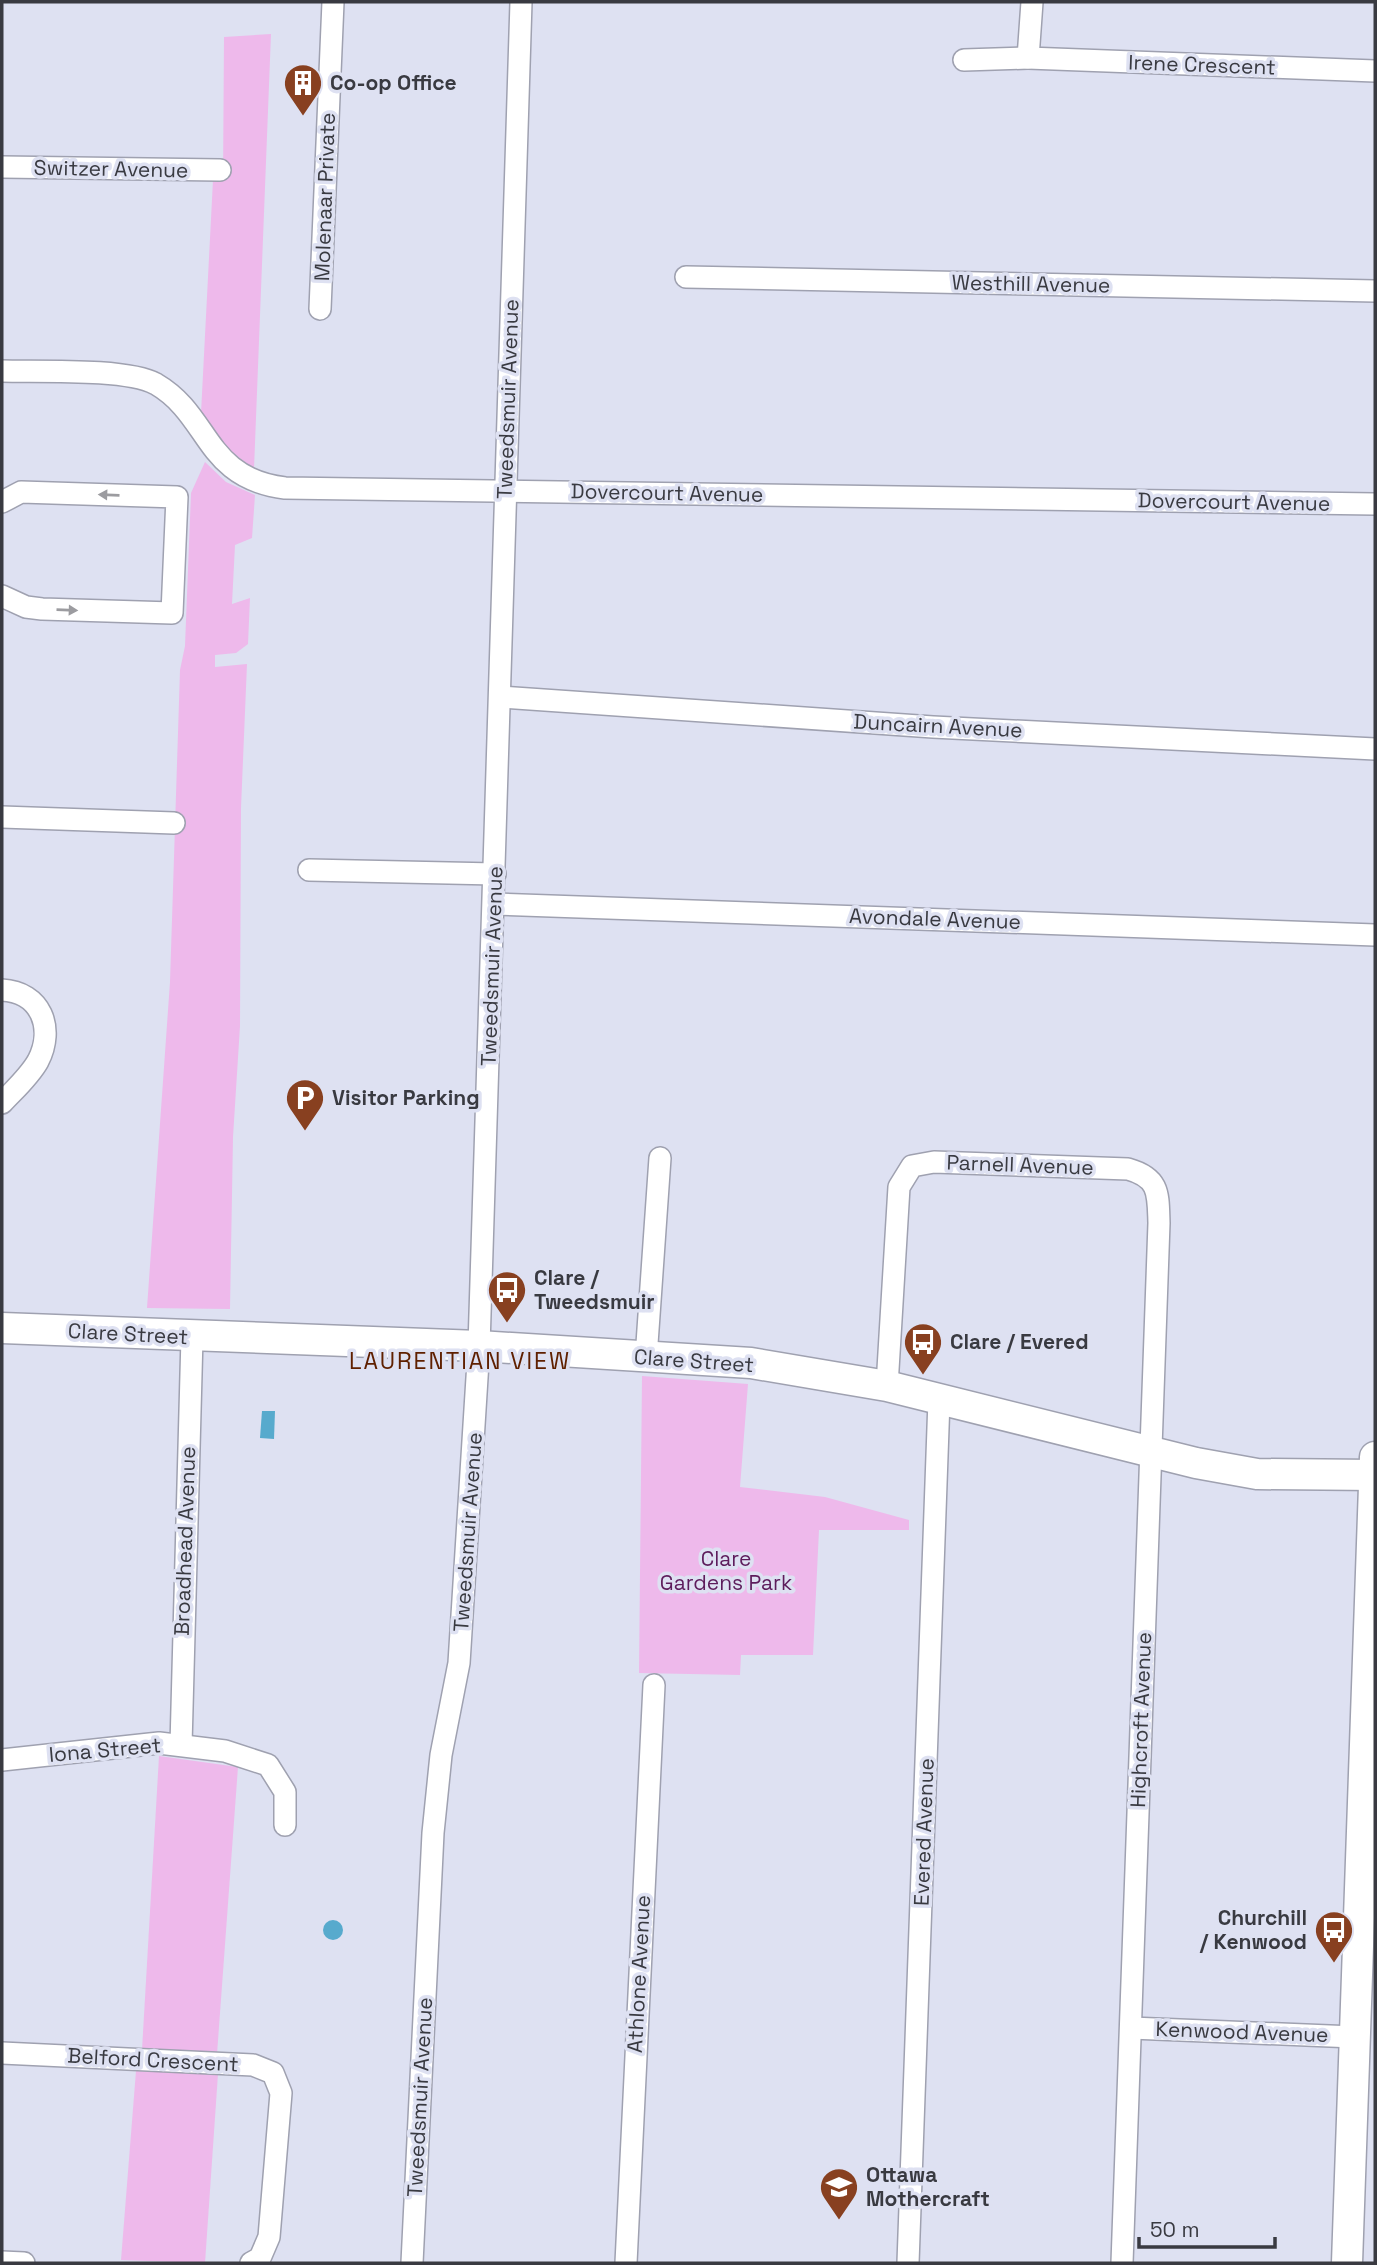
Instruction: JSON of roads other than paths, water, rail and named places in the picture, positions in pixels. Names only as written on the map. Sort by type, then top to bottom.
[{"type":"street","name":"Molenaar Private","points":[[320,309],[333,2]]},
{"type":"street","name":"Tweedsmuir Avenue","points":[[412,2263],[433,1833],[441,1755],[459,1663],[479,1346],[502,697],[505,490],[521,2]]},
{"type":"street","points":[[1028,58],[1032,2]]},
{"type":"street","name":"Irene Crescent","points":[[964,61],[1028,58],[1375,71]]},
{"type":"street","name":"Switzer Avenue","points":[[2,167],[220,170]]},
{"type":"street","name":"Westhill Avenue","points":[[686,277],[1375,291]]},
{"type":"street","name":"Dovercourt Avenue","points":[[2,371],[122,376],[146,380],[157,385],[178,404],[227,464],[250,479],[273,486],[1375,504]]},
{"type":"street","points":[[2,502],[21,492],[177,497],[172,613],[42,609],[26,607],[2,596]]},
{"type":"street","name":"Duncairn Avenue","points":[[502,697],[933,727],[1375,749]]},
{"type":"street","points":[[2,817],[174,822]]},
{"type":"street","points":[[309,870],[495,874]]},
{"type":"street","name":"Avondale Avenue","points":[[495,904],[1375,935]]},
{"type":"street","points":[[2,990],[13,990],[32,1000],[44,1014],[46,1038],[38,1061],[2,1103]]},
{"type":"street","points":[[646,1358],[660,1158]]},
{"type":"street","name":"Parnell Avenue","points":[[887,1387],[900,1186],[912,1166],[934,1162],[1128,1169],[1150,1179]]},
{"type":"street","name":"Highcroft Avenue","points":[[1122,2263],[1158,1213],[1158,1195],[1150,1179]]},
{"type":"street","name":"Clare Street","points":[[2,1328],[479,1346],[751,1363],[887,1387],[1195,1463],[1257,1474],[1375,1475]]},
{"type":"street","name":"Broadhead Avenue","points":[[181,1745],[192,1337]]},
{"type":"street","name":"Evered Avenue","points":[[908,2263],[939,1400]]},
{"type":"street","points":[[1347,2263],[1361,2018],[1375,1457]]},
{"type":"street","name":"Athlone Avenue","points":[[626,2263],[654,1685]]},
{"type":"street","name":"Iona Street","points":[[2,1760],[159,1743],[225,1751],[268,1765],[285,1792],[285,1825]]},
{"type":"street","name":"Kenwood Avenue","points":[[1131,2028],[1361,2018]]},
{"type":"street","name":"Belford Crescent","points":[[2,2053],[253,2065],[273,2073],[281,2092],[269,2237],[260,2258],[251,2263]]},
{"type":"street","points":[[2,2262],[24,2263]]},
{"type":"water","points":[[262,1411],[275,1411],[274,1439],[260,1438]]},
{"type":"water","points":[[333,1920],[340,1923],[343,1930],[340,1937],[333,1940],[326,1937],[323,1930],[326,1923]]},
{"type":"place","name":"Co-op Office","points":[[303,117]]},
{"type":"place","name":"Visitor Parking","points":[[305,1132]]},
{"type":"place","name":"Clare / Tweedsmuir","points":[[507,1324]]},
{"type":"place","name":"Clare / Evered","points":[[923,1376]]},
{"type":"place","name":"Churchill / Kenwood","points":[[1334,1964]]},
{"type":"place","name":"Ottawa Mothercraft","points":[[839,2221]]},
{"type":"district","name":"LAURENTIAN VIEW","points":[[460,1361]]},
{"type":"park label","name":"Clare Gardens Park","points":[[726,1571]]}]
